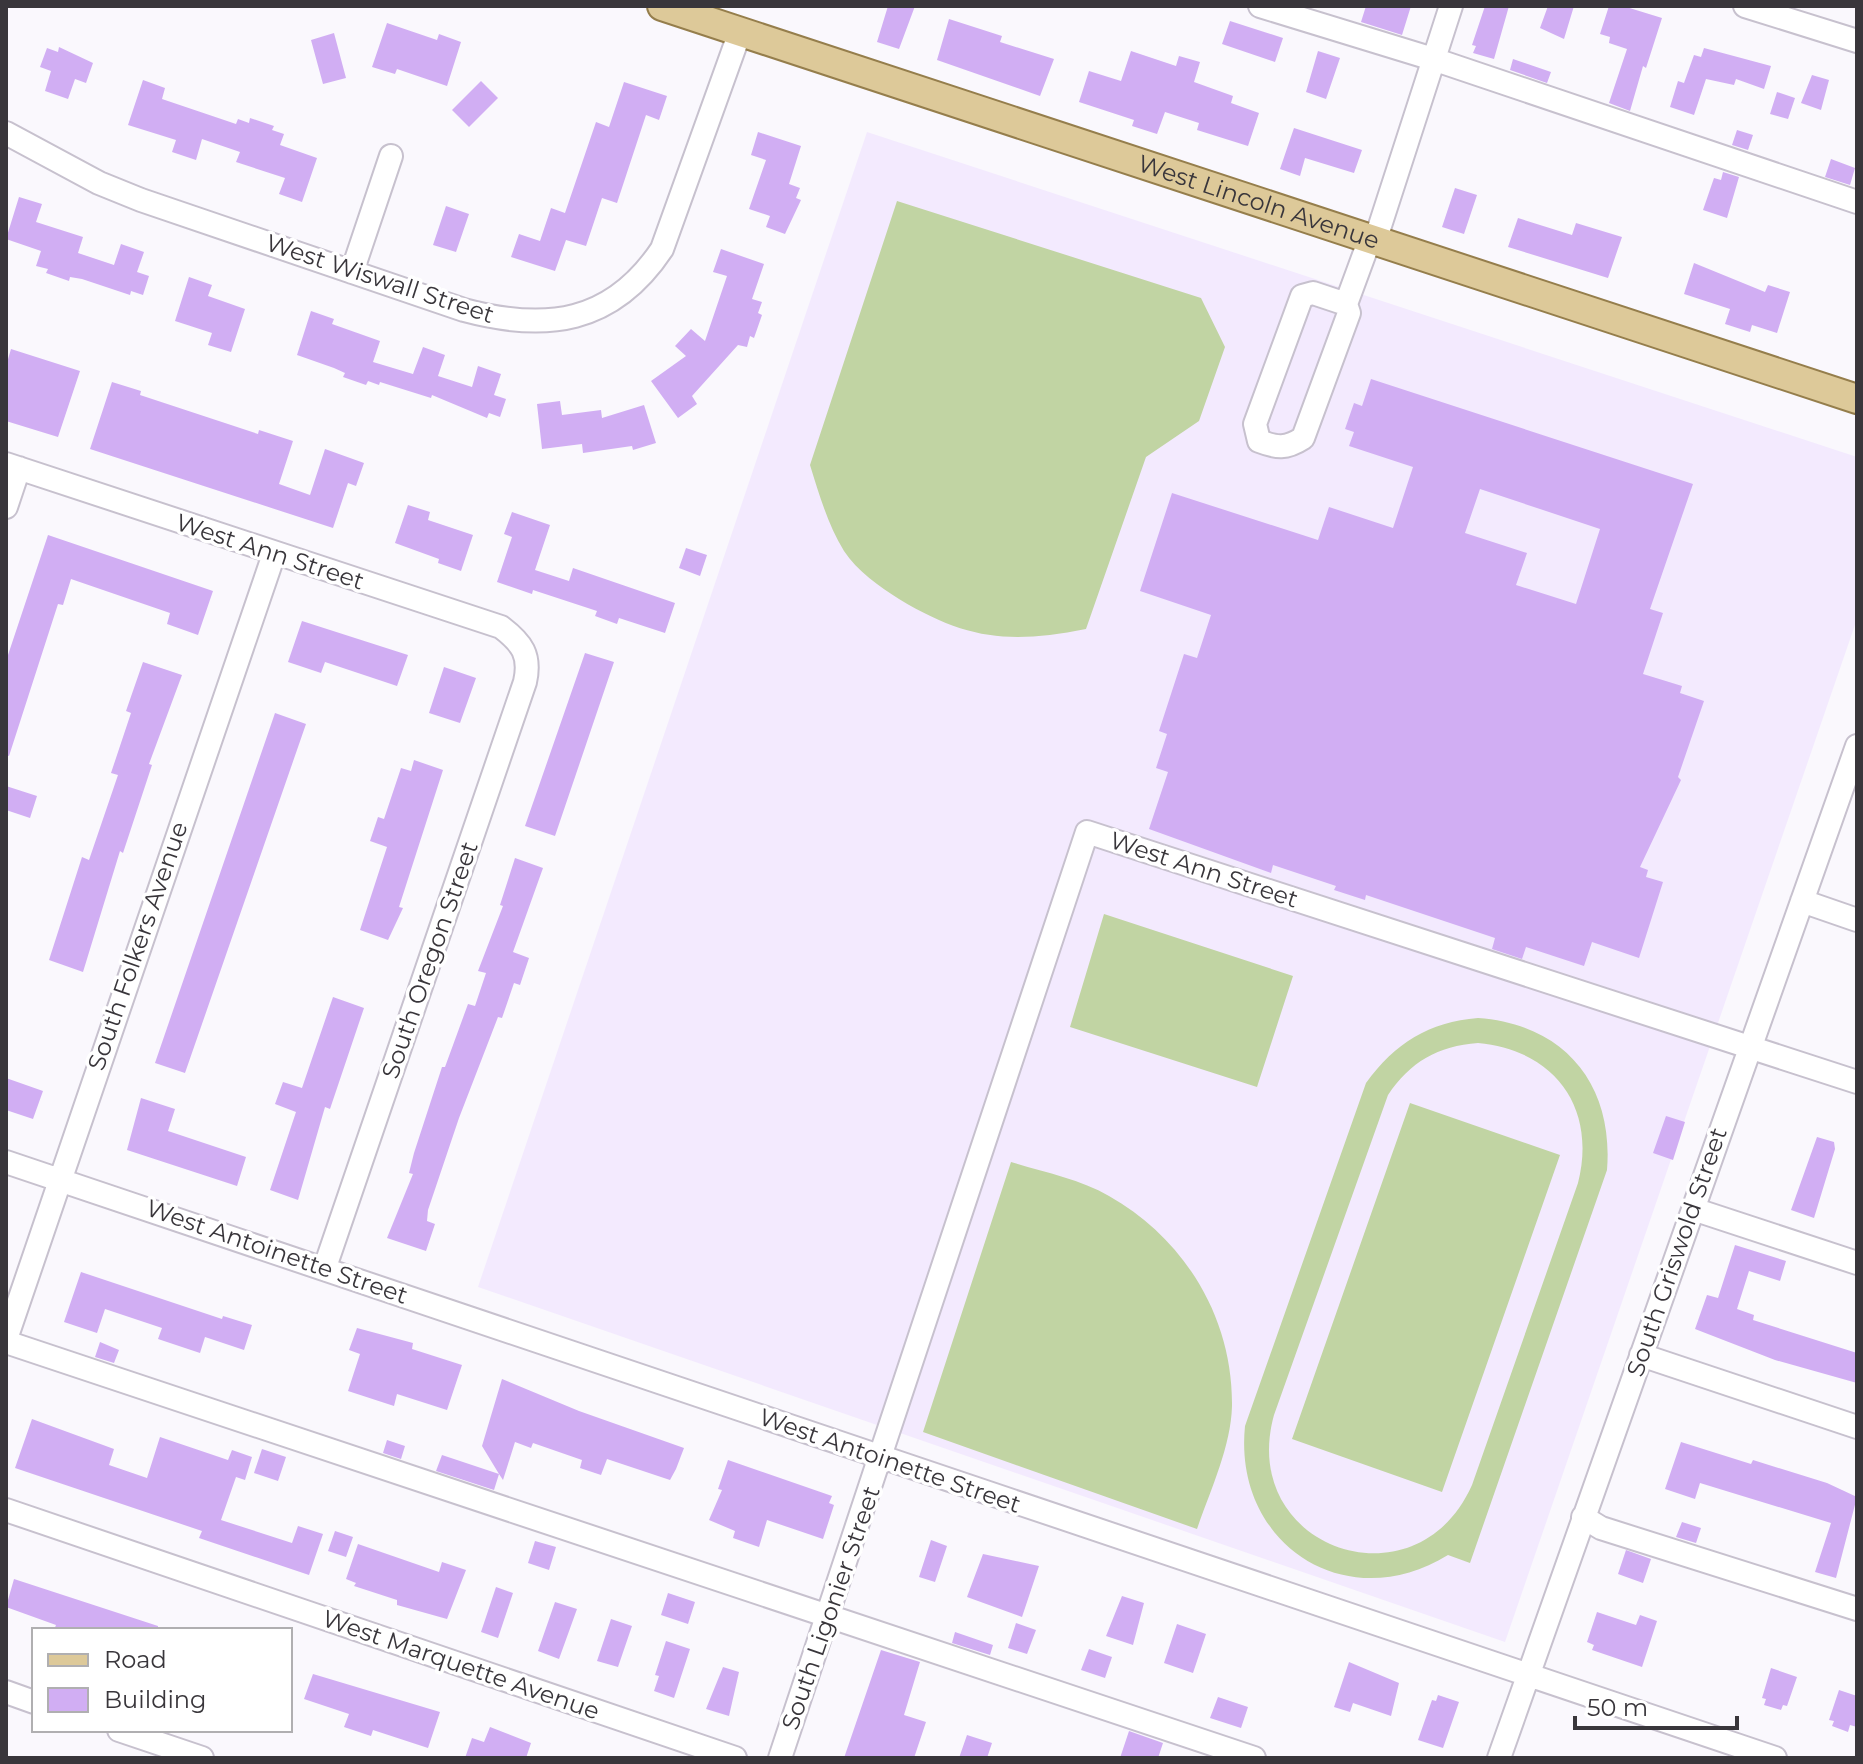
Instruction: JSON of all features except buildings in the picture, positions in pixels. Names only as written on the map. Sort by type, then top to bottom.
[{"type":"main road","name":"West Lincoln Avenue","points":[[662,6],[1373,237],[1857,399]]},
{"type":"street","points":[[1260,6],[1433,59],[1857,202]]},
{"type":"street","points":[[1346,304],[1313,293],[1302,296],[1255,424],[1259,441],[1276,447],[1289,447],[1303,438],[1349,313],[1346,304],[1373,237],[1451,6]]},
{"type":"street","points":[[1745,6],[1857,41]]},
{"type":"street","name":"West Wiswall Street","points":[[6,133],[127,195],[464,310],[509,321],[573,317],[612,302],[644,273],[662,249],[740,32]]},
{"type":"street","points":[[352,272],[391,156]]},
{"type":"street","points":[[6,507],[12,466]]},
{"type":"street","name":"West Ann Street","points":[[12,466],[501,627],[526,651]]},
{"type":"street","name":"South Folkers Avenue","points":[[6,1340],[58,1179],[274,554]]},
{"type":"street","name":"South Oregon Street","points":[[325,1267],[525,682],[529,666],[526,651]]},
{"type":"street","name":"South Griswold Street","points":[[1499,1758],[1857,746]]},
{"type":"street","name":"West Ann Street","points":[[881,1458],[1087,832],[1857,1082]]},
{"type":"street","points":[[1802,901],[1857,920]]},
{"type":"street","name":"West Antoinette Street","points":[[6,1162],[1775,1758]]},
{"type":"street","points":[[1693,1209],[1857,1263]]},
{"type":"street","points":[[6,1340],[1254,1758]]},
{"type":"street","points":[[1641,1355],[1857,1427]]},
{"type":"street","name":"South Ligonier Street","points":[[780,1758],[881,1458]]},
{"type":"street","name":"West Marquette Avenue","points":[[6,1510],[735,1758]]},
{"type":"street","points":[[1583,1517],[1601,1528],[1857,1609]]},
{"type":"street","points":[[6,1692],[32,1701]]},
{"type":"street","points":[[125,1732],[202,1758]]},
{"type":"shaded area","points":[[867,132],[1857,457],[1857,619],[1505,1642],[478,1287]]},
{"type":"green space","points":[[897,201],[1201,298],[1225,347],[1199,421],[1146,457],[1086,629],[1011,637],[990,635],[946,623],[899,599],[869,578],[849,558],[833,531],[810,465]]},
{"type":"green space","points":[[1104,914],[1293,976],[1257,1087],[1070,1027]]},
{"type":"green space","points":[[1478,1018],[1509,1023],[1535,1032],[1558,1046],[1577,1064],[1592,1086],[1602,1111],[1607,1139],[1607,1170],[1470,1563],[1448,1555],[1410,1572],[1372,1578],[1336,1573],[1304,1558],[1277,1535],[1257,1505],[1246,1468],[1245,1426],[1366,1083],[1389,1057],[1414,1037],[1460,1020]],"holes":[[[1478,1043],[1529,1057],[1548,1071],[1564,1088],[1575,1108],[1581,1130],[1582,1156],[1578,1183],[1472,1485],[1446,1524],[1412,1546],[1375,1553],[1338,1547],[1306,1529],[1281,1500],[1270,1461],[1274,1415],[1388,1095],[1406,1073],[1438,1052]]]},
{"type":"green space","points":[[1410,1103],[1560,1155],[1442,1492],[1292,1439]]},
{"type":"green space","points":[[1011,1162],[1074,1180],[1109,1196],[1136,1214],[1182,1258],[1214,1312],[1230,1373],[1231,1421],[1224,1453],[1197,1529],[923,1432]]}]
